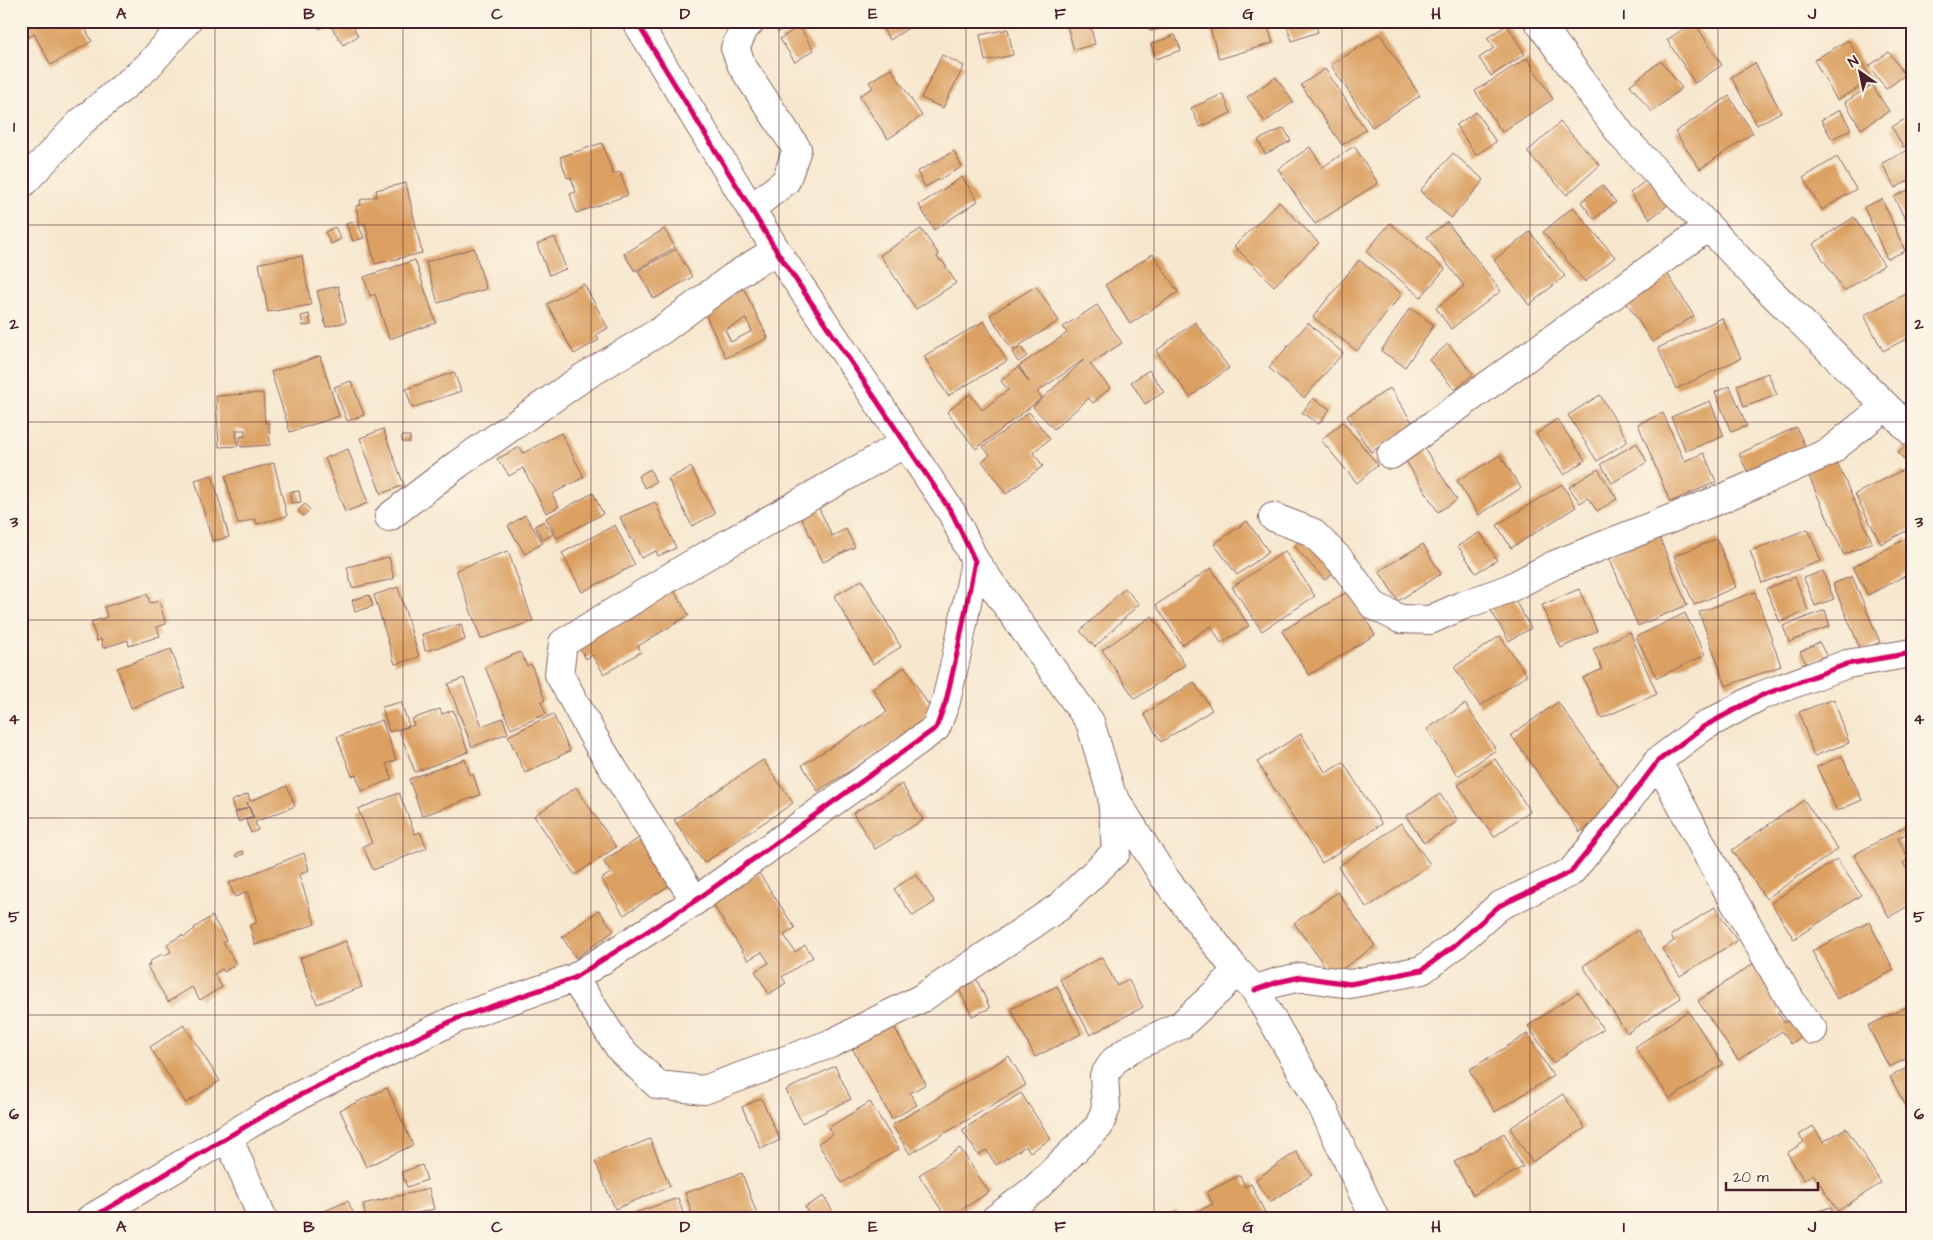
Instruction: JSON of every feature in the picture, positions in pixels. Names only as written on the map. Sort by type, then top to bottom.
[{"type":"street","points":[[21,185],[80,124],[147,67],[187,21]]},
{"type":"street","points":[[574,978],[620,1049],[658,1085],[704,1090],[830,1044],[922,998],[1059,907],[1116,852],[1112,796],[1090,722],[975,562],[952,513],[776,250],[636,21]]},
{"type":"street","points":[[752,21],[744,29],[735,48],[742,66],[798,149],[786,181],[752,208]]},
{"type":"street","points":[[1538,21],[1623,137],[1755,276],[1912,432]]},
{"type":"street","points":[[1391,455],[1708,227]]},
{"type":"street","points":[[388,517],[458,464],[582,378],[662,330],[732,277],[776,250]]},
{"type":"street","points":[[1273,517],[1312,532],[1341,562],[1372,605],[1400,619],[1430,620],[1461,606],[1508,589],[1554,565],[1706,505],[1829,452],[1886,406]]},
{"type":"street","points":[[695,900],[596,741],[559,674],[563,643],[690,565],[905,443]]},
{"type":"street","points":[[90,1219],[290,1100],[458,1018],[574,978],[695,900],[936,728],[948,693],[975,562]]},
{"type":"street","points":[[1256,990],[1278,982],[1301,977],[1350,984],[1422,970],[1454,946],[1498,906],[1570,872],[1615,818],[1658,761],[1704,726],[1760,696],[1847,664],[1912,653]]},
{"type":"street","points":[[1658,761],[1713,864],[1794,1006],[1813,1030]]},
{"type":"street","points":[[1112,796],[1164,877],[1236,970],[1256,990],[1323,1108],[1375,1219]]},
{"type":"street","points":[[995,1219],[1035,1189],[1099,1126],[1106,1108],[1104,1076],[1114,1062],[1130,1048],[1181,1025],[1220,989],[1236,970]]},
{"type":"street","points":[[228,1137],[263,1219]]},
{"type":"building","points":[[26,21],[30,27],[27,21],[81,21],[92,41],[51,65],[34,34],[21,42],[21,23]]},
{"type":"building","points":[[313,21],[366,21],[354,29],[358,36],[343,45],[329,23],[320,29]]},
{"type":"building","points":[[771,21],[794,21],[778,32]]},
{"type":"building","points":[[878,21],[919,21],[890,40]]},
{"type":"building","points":[[1089,21],[1095,44],[1074,50],[1066,22]]},
{"type":"building","points":[[1148,21],[1196,21],[1196,22],[1150,31]]},
{"type":"building","points":[[1208,21],[1266,21],[1273,43],[1219,59]]},
{"type":"building","points":[[1285,21],[1314,21],[1318,32],[1292,41]]},
{"type":"building","points":[[1694,22],[1722,65],[1695,83],[1667,40]]},
{"type":"building","points":[[1507,25],[1525,54],[1491,76],[1479,58],[1494,48],[1487,38]]},
{"type":"building","points":[[799,26],[814,50],[795,62],[780,39]]},
{"type":"building","points":[[1008,29],[1013,55],[985,61],[980,35]]},
{"type":"building","points":[[1380,34],[1420,96],[1372,127],[1331,65]]},
{"type":"building","points":[[1175,35],[1181,50],[1156,59],[1151,44]]},
{"type":"building","points":[[1848,40],[1872,80],[1837,100],[1814,60]]},
{"type":"building","points":[[1889,52],[1905,75],[1886,89],[1869,66]]},
{"type":"building","points":[[942,55],[964,66],[943,108],[921,98]]},
{"type":"building","points":[[1527,58],[1553,99],[1502,132],[1475,91]]},
{"type":"building","points":[[1661,61],[1682,88],[1652,112],[1630,85]]},
{"type":"building","points":[[1755,63],[1781,112],[1757,125],[1731,77]]},
{"type":"building","points":[[891,68],[922,116],[888,139],[859,96],[873,88],[869,82]]},
{"type":"building","points":[[1325,69],[1366,130],[1342,145],[1301,85]]},
{"type":"building","points":[[1276,77],[1293,102],[1265,122],[1247,97]]},
{"type":"building","points":[[1872,85],[1889,111],[1861,129],[1845,102]]},
{"type":"building","points":[[1223,94],[1231,113],[1200,127],[1191,108]]},
{"type":"building","points":[[1729,96],[1753,133],[1700,169],[1675,132]]},
{"type":"building","points":[[1840,110],[1851,129],[1832,139],[1821,120]]},
{"type":"building","points":[[1476,112],[1496,142],[1476,155],[1456,125]]},
{"type":"building","points":[[1910,116],[1912,142],[1903,147],[1892,127]]},
{"type":"building","points":[[1560,122],[1600,165],[1567,195],[1527,152]]},
{"type":"building","points":[[1284,128],[1291,141],[1265,154],[1258,140]]},
{"type":"building","points":[[602,143],[613,174],[620,172],[628,195],[576,213],[570,194],[576,192],[571,177],[567,178],[560,157]]},
{"type":"building","points":[[1354,146],[1378,183],[1315,224],[1278,169],[1310,147],[1323,167]]},
{"type":"building","points":[[1912,148],[1912,179],[1895,188],[1882,163]]},
{"type":"building","points":[[954,151],[962,167],[925,187],[917,172]]},
{"type":"building","points":[[1453,153],[1484,180],[1451,218],[1420,191]]},
{"type":"building","points":[[1837,157],[1856,189],[1822,210],[1803,178]]},
{"type":"building","points":[[962,177],[978,201],[934,230],[919,205]]},
{"type":"building","points":[[1649,178],[1669,204],[1650,219],[1630,193]]},
{"type":"building","points":[[406,183],[422,253],[375,264],[365,223],[360,225],[356,206],[361,205],[360,200],[377,196],[376,190]]},
{"type":"building","points":[[1602,185],[1616,202],[1594,219],[1581,202]]},
{"type":"building","points":[[1912,188],[1912,233],[1894,197]]},
{"type":"building","points":[[1882,199],[1905,251],[1887,259],[1864,207]]},
{"type":"building","points":[[1279,202],[1319,243],[1274,286],[1234,246]]},
{"type":"building","points":[[1573,207],[1615,257],[1585,282],[1543,232]]},
{"type":"building","points":[[1854,217],[1884,265],[1844,291],[1813,244]]},
{"type":"building","points":[[357,221],[364,238],[353,241],[346,224]]},
{"type":"building","points":[[1447,222],[1501,291],[1451,329],[1436,308],[1464,286],[1427,237]]},
{"type":"building","points":[[1390,223],[1445,269],[1421,297],[1366,252]]},
{"type":"building","points":[[335,227],[341,239],[331,244],[325,232]]},
{"type":"building","points":[[664,229],[675,247],[635,271],[624,254]]},
{"type":"building","points":[[921,229],[956,283],[916,309],[880,255]]},
{"type":"building","points":[[1530,232],[1565,276],[1529,305],[1494,260]]},
{"type":"building","points":[[555,237],[566,269],[549,275],[537,244]]},
{"type":"building","points":[[474,248],[486,289],[438,303],[426,262]]},
{"type":"building","points":[[676,249],[692,277],[654,299],[638,271]]},
{"type":"building","points":[[1153,254],[1178,292],[1130,324],[1105,285]]},
{"type":"building","points":[[302,256],[311,305],[268,312],[259,263]]},
{"type":"building","points":[[415,260],[436,323],[389,339],[375,294],[370,296],[364,277]]},
{"type":"building","points":[[1359,260],[1402,294],[1357,351],[1313,317]]},
{"type":"building","points":[[1667,273],[1694,316],[1652,342],[1625,300]]},
{"type":"building","points":[[584,284],[608,328],[596,335],[599,340],[574,354],[547,304]]},
{"type":"building","points":[[338,286],[346,322],[326,327],[317,291]]},
{"type":"building","points":[[1036,286],[1059,321],[1012,350],[990,315]]},
{"type":"building","points":[[744,289],[768,338],[726,358],[702,308]],"holes":[[[746,319],[752,331],[731,342],[725,330]]]},
{"type":"building","points":[[1910,292],[1912,296],[1912,336],[1883,351],[1864,315]]},
{"type":"building","points":[[1097,305],[1122,343],[1090,364],[1110,388],[1093,403],[1089,398],[1054,429],[1033,407],[1085,359],[1037,392],[1042,398],[976,449],[947,412],[970,394],[982,410],[1008,390],[1001,381],[1018,367],[1029,382],[1019,366],[1067,333],[1063,327]]},
{"type":"building","points":[[1410,308],[1434,325],[1405,367],[1381,351]]},
{"type":"building","points":[[309,314],[311,325],[303,326],[301,316]]},
{"type":"building","points":[[1722,318],[1741,358],[1676,389],[1658,348]]},
{"type":"building","points":[[984,321],[1007,361],[948,396],[924,356]]},
{"type":"building","points":[[1195,322],[1229,368],[1190,397],[1156,351]]},
{"type":"building","points":[[1308,323],[1343,353],[1304,398],[1269,368]]},
{"type":"building","points":[[1448,344],[1473,374],[1455,390],[1429,360]]},
{"type":"building","points":[[1021,347],[1027,356],[1018,362],[1012,352]]},
{"type":"building","points":[[320,356],[339,416],[290,432],[271,372]]},
{"type":"building","points":[[1149,370],[1164,392],[1145,404],[1131,382]]},
{"type":"building","points":[[454,372],[461,391],[412,408],[406,389]]},
{"type":"building","points":[[1768,373],[1777,395],[1744,407],[1737,385]]},
{"type":"building","points":[[351,381],[364,415],[347,421],[334,387]]},
{"type":"building","points":[[1730,386],[1747,426],[1731,432],[1715,392]]},
{"type":"building","points":[[1390,388],[1414,425],[1371,452],[1347,416]]},
{"type":"building","points":[[263,393],[265,423],[269,423],[270,445],[241,447],[240,437],[245,436],[245,430],[236,430],[238,446],[219,447],[216,396]]},
{"type":"building","points":[[1600,395],[1628,441],[1597,461],[1568,415]]},
{"type":"building","points":[[1313,398],[1330,409],[1319,424],[1302,413]]},
{"type":"building","points":[[1710,401],[1724,436],[1686,451],[1671,417]]},
{"type":"building","points":[[1029,412],[1050,439],[1033,452],[1043,466],[1006,494],[982,461],[990,455],[983,447]]},
{"type":"building","points":[[1663,413],[1684,461],[1704,453],[1716,482],[1670,502],[1638,424]]},
{"type":"building","points":[[1557,419],[1585,460],[1564,475],[1536,434]]},
{"type":"building","points":[[1343,422],[1378,465],[1357,483],[1321,440]]},
{"type":"building","points":[[1796,427],[1806,448],[1749,475],[1739,454]]},
{"type":"building","points":[[383,429],[404,485],[381,494],[360,438]]},
{"type":"building","points":[[561,433],[584,477],[552,494],[559,507],[546,513],[523,468],[509,476],[497,459],[520,447],[523,453]]},
{"type":"building","points":[[402,436],[410,436],[410,442],[402,442]]},
{"type":"building","points":[[1912,440],[1912,468],[1898,452]]},
{"type":"building","points":[[1637,443],[1647,462],[1612,483],[1601,464]]},
{"type":"building","points":[[1423,446],[1457,500],[1438,512],[1404,458]]},
{"type":"building","points":[[348,449],[368,503],[345,512],[325,458]]},
{"type":"building","points":[[1500,455],[1521,488],[1479,515],[1457,481]]},
{"type":"building","points":[[1835,458],[1872,542],[1844,555],[1806,470]]},
{"type":"building","points":[[274,463],[287,516],[257,524],[255,519],[238,524],[225,476]]},
{"type":"building","points":[[691,467],[715,514],[692,526],[668,479]]},
{"type":"building","points":[[650,469],[656,482],[645,488],[638,476]]},
{"type":"building","points":[[1598,469],[1617,499],[1597,511],[1588,498],[1580,503],[1569,487]]},
{"type":"building","points":[[1903,470],[1912,487],[1912,528],[1881,544],[1855,494]]},
{"type":"building","points":[[212,475],[229,537],[212,541],[195,480]]},
{"type":"building","points":[[1562,484],[1576,507],[1511,548],[1497,525]]},
{"type":"building","points":[[299,491],[301,502],[291,503],[290,492]]},
{"type":"building","points":[[593,493],[603,514],[557,538],[546,518]]},
{"type":"building","points":[[655,502],[676,548],[658,556],[656,551],[641,558],[620,517]]},
{"type":"building","points":[[305,504],[310,510],[303,516],[298,510]]},
{"type":"building","points":[[817,504],[832,536],[846,529],[855,547],[823,562],[799,513]]},
{"type":"building","points":[[525,515],[543,543],[525,554],[508,526]]},
{"type":"building","points":[[544,521],[553,534],[543,540],[535,526]]},
{"type":"building","points":[[1247,521],[1269,552],[1237,575],[1214,544]]},
{"type":"building","points":[[615,525],[635,565],[582,592],[562,553]]},
{"type":"building","points":[[1808,529],[1821,561],[1762,583],[1750,551]]},
{"type":"building","points":[[1312,530],[1342,565],[1325,580],[1294,546]]},
{"type":"building","points":[[1480,532],[1497,560],[1476,573],[1458,546]]},
{"type":"building","points":[[1658,534],[1687,605],[1638,626],[1608,555]]},
{"type":"building","points":[[1907,538],[1912,548],[1912,572],[1868,595],[1853,567]]},
{"type":"building","points":[[1717,539],[1736,587],[1694,605],[1674,556]]},
{"type":"building","points":[[1423,544],[1441,574],[1398,601],[1379,571]]},
{"type":"building","points":[[508,551],[533,621],[481,639],[456,570]]},
{"type":"building","points":[[1285,551],[1315,596],[1262,631],[1232,587]]},
{"type":"building","points":[[389,557],[394,579],[352,588],[347,567]]},
{"type":"building","points":[[1211,568],[1249,626],[1221,643],[1211,626],[1182,645],[1156,605]]},
{"type":"building","points":[[1823,571],[1834,599],[1815,606],[1804,578]]},
{"type":"building","points":[[1852,576],[1880,642],[1861,651],[1833,584]]},
{"type":"building","points":[[1795,577],[1808,610],[1780,622],[1766,589]]},
{"type":"building","points":[[666,578],[689,615],[638,646],[641,652],[604,674],[592,655],[586,659],[579,647]]},
{"type":"building","points":[[862,580],[901,647],[873,664],[834,596]]},
{"type":"building","points":[[398,587],[419,657],[395,664],[374,595]]},
{"type":"building","points":[[1125,588],[1139,604],[1095,647],[1080,631]]},
{"type":"building","points":[[1579,589],[1597,631],[1561,648],[1542,605]]},
{"type":"building","points":[[1349,591],[1375,635],[1309,675],[1282,631]]},
{"type":"building","points":[[1755,592],[1781,666],[1726,686],[1699,612]]},
{"type":"building","points":[[147,594],[150,603],[159,601],[166,624],[157,627],[160,636],[129,646],[128,640],[103,648],[101,639],[97,641],[91,622],[107,617],[104,607]]},
{"type":"building","points":[[1511,594],[1531,628],[1509,641],[1489,607]]},
{"type":"building","points":[[369,595],[373,606],[355,612],[352,600]]},
{"type":"building","points":[[1825,610],[1830,626],[1789,642],[1783,626]]},
{"type":"building","points":[[1685,613],[1705,655],[1657,678],[1636,637]]},
{"type":"building","points":[[1152,616],[1185,665],[1135,699],[1102,650]]},
{"type":"building","points":[[461,624],[465,640],[425,651],[422,634]]},
{"type":"building","points":[[1630,632],[1657,694],[1602,718],[1583,678],[1602,669],[1593,649]]},
{"type":"building","points":[[1500,636],[1527,675],[1480,706],[1454,667]]},
{"type":"building","points":[[1819,642],[1826,655],[1807,665],[1800,652]]},
{"type":"building","points":[[171,649],[185,688],[131,708],[117,668]]},
{"type":"building","points":[[520,652],[527,666],[531,664],[545,700],[541,702],[546,714],[511,729],[485,667]]},
{"type":"building","points":[[905,667],[936,717],[818,791],[802,765],[887,712],[872,688]]},
{"type":"building","points":[[464,678],[482,726],[503,718],[508,733],[472,747],[448,684]]},
{"type":"building","points":[[1194,682],[1212,710],[1161,742],[1144,714]]},
{"type":"building","points":[[1834,699],[1849,743],[1814,756],[1799,712]]},
{"type":"building","points":[[401,702],[409,726],[389,732],[382,707]]},
{"type":"building","points":[[1558,702],[1627,799],[1580,832],[1511,735]]},
{"type":"building","points":[[1465,704],[1496,750],[1458,776],[1427,729]]},
{"type":"building","points":[[440,709],[442,714],[453,710],[468,752],[415,772],[399,730],[414,725],[412,719]]},
{"type":"building","points":[[553,714],[570,751],[525,773],[508,736]]},
{"type":"building","points":[[382,720],[396,760],[386,764],[392,779],[362,791],[356,775],[352,776],[337,737]]},
{"type":"building","points":[[1301,734],[1326,773],[1343,762],[1382,824],[1322,863],[1257,762]]},
{"type":"building","points":[[1842,756],[1862,800],[1837,811],[1817,767]]},
{"type":"building","points":[[465,759],[470,775],[473,774],[480,795],[422,816],[409,779]]},
{"type":"building","points":[[1495,759],[1530,811],[1494,837],[1458,785]]},
{"type":"building","points":[[763,760],[793,803],[704,863],[674,820]]},
{"type":"building","points":[[902,784],[923,820],[875,849],[853,813]]},
{"type":"building","points":[[287,786],[295,806],[255,822],[258,830],[251,833],[246,820],[254,817],[247,802],[248,807],[235,812],[231,801],[248,794],[250,801]]},
{"type":"building","points":[[576,787],[616,847],[575,875],[534,816]]},
{"type":"building","points":[[399,793],[415,834],[420,832],[427,848],[373,870],[363,846],[372,843],[358,809]]},
{"type":"building","points":[[1440,794],[1458,821],[1424,843],[1406,816]]},
{"type":"building","points":[[1804,800],[1838,849],[1766,899],[1732,850]]},
{"type":"building","points":[[249,807],[252,816],[239,822],[235,813]]},
{"type":"building","points":[[1401,823],[1430,864],[1367,908],[1338,867]]},
{"type":"building","points":[[1911,823],[1912,843],[1907,833],[1898,838],[1906,854],[1912,852],[1912,858],[1903,863],[1910,875],[1912,874],[1912,904],[1889,917],[1854,855]]},
{"type":"building","points":[[639,838],[670,885],[624,915],[601,879],[611,873],[603,861]]},
{"type":"building","points":[[243,851],[244,854],[237,857],[236,854]]},
{"type":"building","points":[[304,853],[309,870],[299,875],[315,924],[255,945],[250,926],[257,922],[247,892],[235,897],[229,883]]},
{"type":"building","points":[[1837,859],[1861,895],[1794,939],[1771,903]]},
{"type":"building","points":[[759,873],[795,928],[784,935],[795,952],[805,945],[813,957],[782,977],[786,983],[769,994],[755,971],[769,963],[762,952],[748,960],[712,903]]},
{"type":"building","points":[[916,874],[935,902],[913,916],[894,889]]},
{"type":"building","points":[[1338,892],[1375,946],[1332,976],[1294,923]]},
{"type":"building","points":[[1715,907],[1737,941],[1680,976],[1662,949],[1674,941],[1671,935]]},
{"type":"building","points":[[599,910],[614,931],[576,958],[562,937]]},
{"type":"building","points":[[212,916],[226,940],[223,942],[236,964],[224,972],[222,969],[214,974],[222,987],[200,1000],[192,987],[168,1002],[147,966],[150,965],[149,962],[162,954],[163,956],[171,952],[167,944],[182,935],[184,937]]},
{"type":"building","points":[[1869,922],[1894,970],[1837,999],[1812,951]]},
{"type":"building","points":[[1638,930],[1681,998],[1627,1033],[1583,966]]},
{"type":"building","points":[[346,941],[362,987],[317,1004],[300,958]]},
{"type":"building","points":[[1102,957],[1117,986],[1128,979],[1143,1007],[1090,1035],[1060,979]]},
{"type":"building","points":[[1754,963],[1785,1008],[1777,1012],[1785,1023],[1791,1018],[1803,1035],[1791,1044],[1782,1031],[1738,1060],[1698,1001]]},
{"type":"building","points":[[975,976],[990,1008],[972,1016],[957,985]]},
{"type":"building","points":[[1057,986],[1081,1034],[1035,1057],[1011,1009]]},
{"type":"building","points":[[1578,992],[1603,1029],[1553,1063],[1528,1026]]},
{"type":"building","points":[[1912,1004],[1912,1056],[1889,1067],[1868,1026]]},
{"type":"building","points":[[1688,1011],[1723,1064],[1670,1099],[1635,1047]]},
{"type":"building","points":[[889,1018],[926,1084],[910,1093],[917,1105],[892,1119],[848,1041]]},
{"type":"building","points":[[184,1025],[220,1081],[186,1103],[150,1047]]},
{"type":"building","points":[[1527,1034],[1553,1076],[1495,1112],[1469,1070]]},
{"type":"building","points":[[1009,1056],[1026,1085],[910,1154],[892,1125]]},
{"type":"building","points":[[1912,1065],[1912,1117],[1890,1077]]},
{"type":"building","points":[[835,1066],[851,1099],[802,1123],[786,1090]]},
{"type":"building","points":[[387,1088],[413,1145],[366,1167],[340,1110]]},
{"type":"building","points":[[1021,1093],[1051,1139],[1030,1152],[1026,1146],[996,1165],[986,1150],[978,1155],[962,1130]]},
{"type":"building","points":[[1563,1094],[1585,1128],[1532,1162],[1510,1128]]},
{"type":"building","points":[[761,1098],[780,1140],[761,1149],[742,1107]]},
{"type":"building","points":[[870,1102],[899,1149],[842,1183],[818,1143],[833,1134],[828,1128]]},
{"type":"building","points":[[1813,1126],[1823,1142],[1846,1128],[1881,1183],[1838,1211],[1813,1174],[1804,1180],[1787,1153],[1804,1142],[1799,1135]]},
{"type":"building","points":[[1504,1133],[1523,1167],[1473,1195],[1454,1162]]},
{"type":"building","points":[[650,1139],[670,1186],[615,1209],[595,1161]]},
{"type":"building","points":[[960,1148],[989,1192],[947,1219],[919,1175]]},
{"type":"building","points":[[1296,1152],[1312,1175],[1270,1202],[1255,1180]]},
{"type":"building","points":[[422,1165],[427,1180],[407,1187],[402,1172]]},
{"type":"building","points":[[742,1173],[757,1214],[743,1219],[694,1219],[685,1193]]},
{"type":"building","points":[[1240,1175],[1245,1187],[1251,1184],[1268,1219],[1199,1219],[1196,1212],[1213,1204],[1207,1192]]},
{"type":"building","points":[[429,1189],[434,1209],[394,1219],[366,1219],[363,1204]]},
{"type":"building","points":[[824,1196],[837,1219],[811,1219],[805,1207]]},
{"type":"building","points":[[678,1198],[685,1219],[620,1219],[620,1218]]},
{"type":"building","points":[[348,1201],[356,1219],[305,1219]]},
{"type":"building","points":[[1831,1207],[1835,1219],[1796,1219],[1796,1218]]},
{"type":"building","points":[[1176,1211],[1181,1219],[1165,1219]]},
{"type":"cycle path","points":[[90,1219],[290,1100],[458,1018],[574,978],[695,901],[936,728],[946,701],[975,561],[952,513],[776,250],[636,21]]},
{"type":"cycle path","points":[[1255,990],[1301,977],[1350,984],[1422,970],[1454,946],[1499,906],[1571,872],[1658,761],[1703,727],[1760,696],[1847,664],[1912,653]]}]
